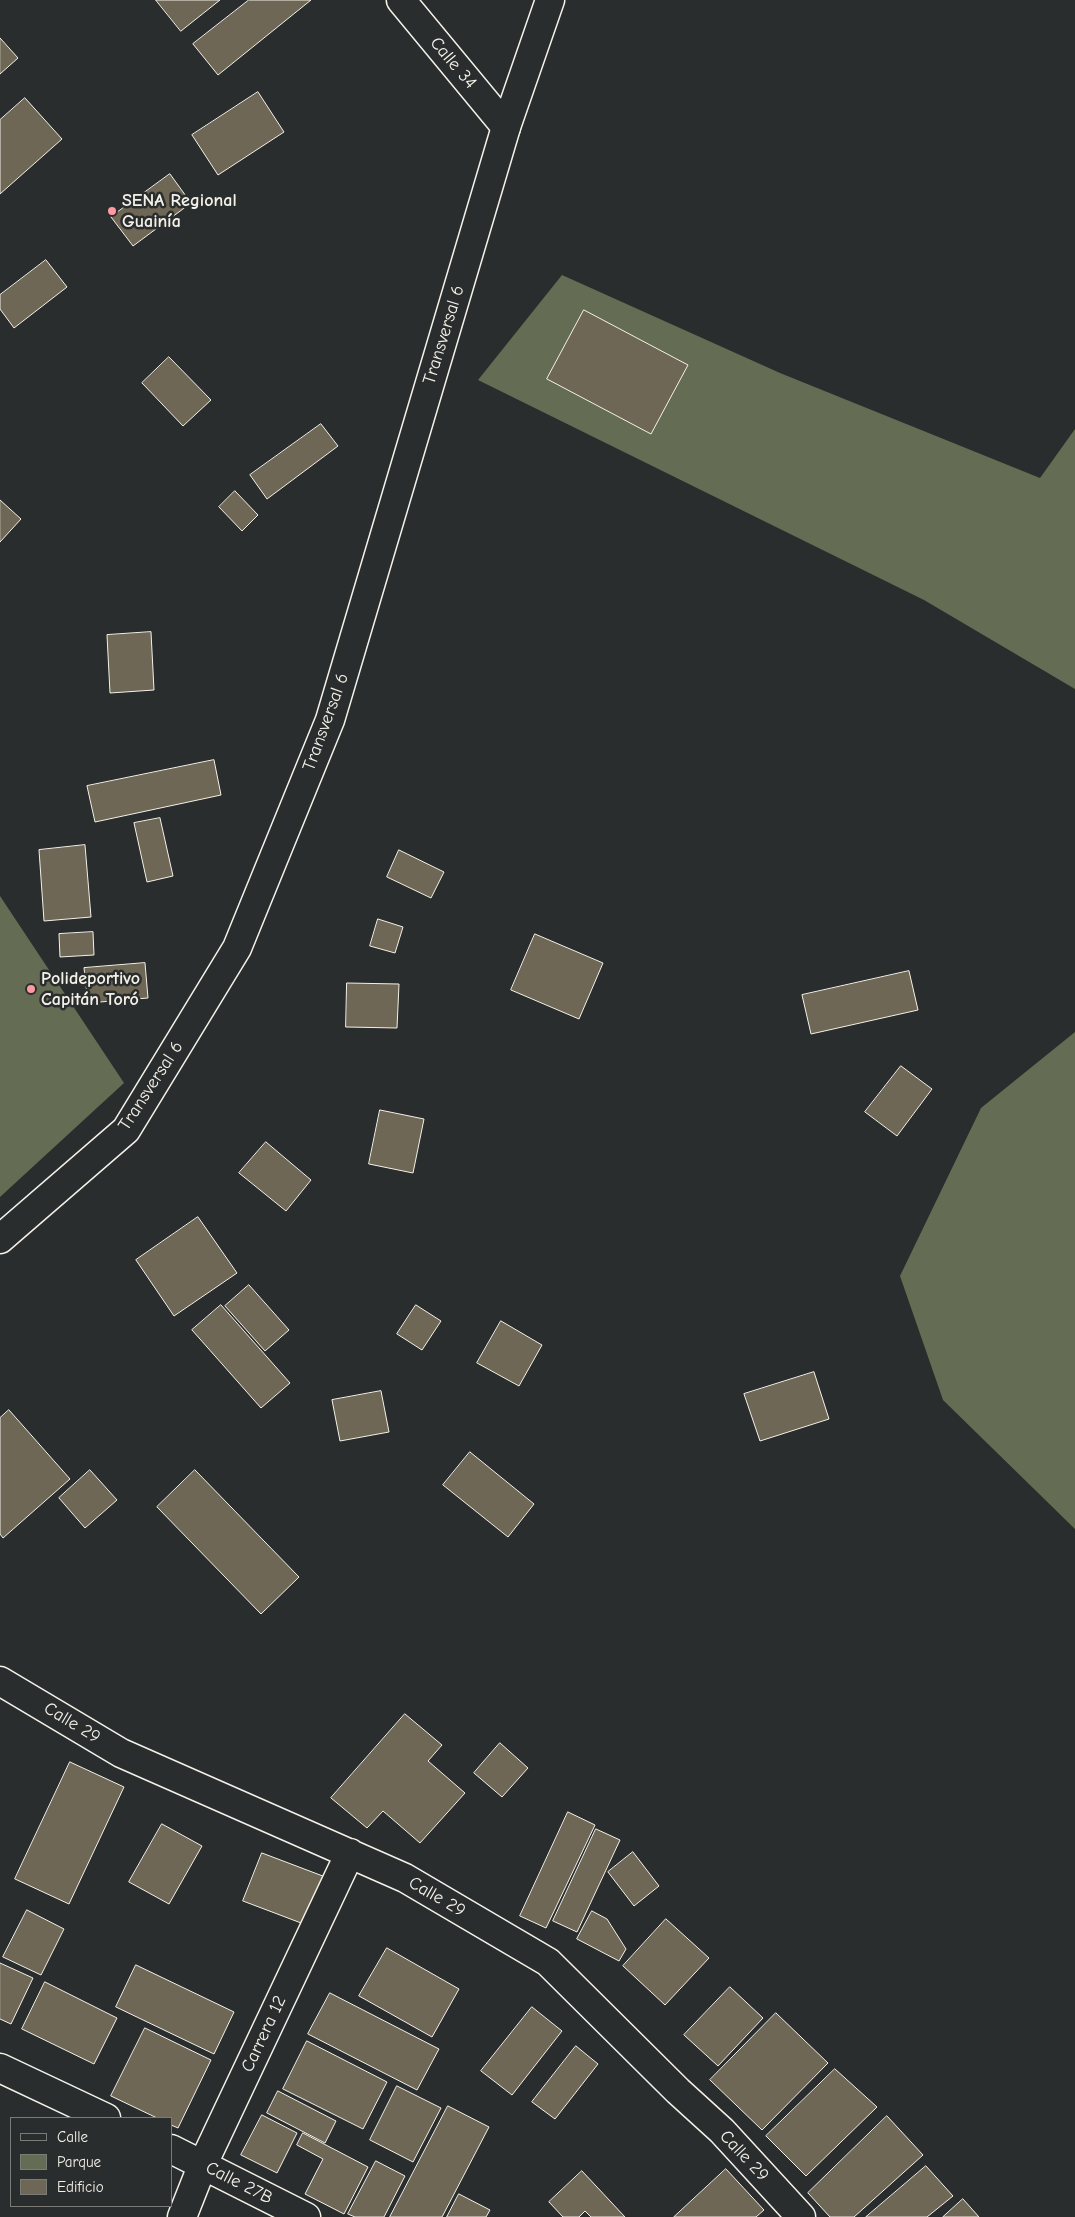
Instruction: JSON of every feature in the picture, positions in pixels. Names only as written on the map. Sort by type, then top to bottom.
[{"type":"street","name":"Calle 34","points":[[401,0],[506,127]]},
{"type":"street","name":"Transversal 6","points":[[0,1239],[126,1130],[236,948],[330,720],[506,127],[550,0]]},
{"type":"street","name":"Calle 29","points":[[0,1681],[121,1753],[405,1878],[548,1962],[678,2091],[722,2131],[801,2217]]},
{"type":"street","name":"Carrera 12","points":[[182,2217],[203,2164],[350,1853]]},
{"type":"street","points":[[0,2068],[104,2117]]},
{"type":"street","name":"Calle 27B","points":[[172,2149],[306,2217]]},
{"type":"green space","points":[[562,275],[780,373],[1040,478],[1075,429],[1075,689],[924,600],[478,380]]},
{"type":"green space","name":"Polideportivo Capitán Toró","points":[[0,896],[124,1083],[0,1197]]},
{"type":"green space","points":[[1075,1032],[1075,1529],[943,1400],[900,1276],[981,1108]]},
{"type":"building","points":[[156,0],[220,0],[181,31]]},
{"type":"building","points":[[249,0],[311,0],[218,75],[193,44]]},
{"type":"building","points":[[0,38],[18,58],[0,74]]},
{"type":"building","points":[[258,92],[284,132],[218,175],[192,135]]},
{"type":"building","points":[[25,98],[62,139],[0,194],[0,120]]},
{"type":"building","points":[[170,174],[191,203],[133,246],[111,217]]},
{"type":"building","points":[[46,260],[67,287],[14,328],[0,309],[0,295]]},
{"type":"building","points":[[584,310],[688,365],[651,434],[547,379]]},
{"type":"building","points":[[169,357],[211,400],[183,426],[142,383]]},
{"type":"building","points":[[321,424],[338,446],[267,499],[250,475]]},
{"type":"building","points":[[235,491],[258,515],[242,531],[219,507]]},
{"type":"building","points":[[0,500],[21,519],[0,542]]},
{"type":"building","points":[[151,632],[154,690],[110,693],[107,635]]},
{"type":"building","points":[[214,760],[221,795],[95,822],[87,786]]},
{"type":"building","points":[[160,818],[173,876],[147,882],[134,823]]},
{"type":"building","points":[[85,845],[91,917],[44,921],[39,850]]},
{"type":"building","points":[[399,850],[444,872],[431,898],[387,877]]},
{"type":"building","points":[[378,919],[403,927],[395,953],[370,946]]},
{"type":"building","points":[[93,932],[94,955],[60,957],[59,934]]},
{"type":"building","points":[[535,934],[603,963],[579,1019],[511,990]]},
{"type":"building","points":[[145,963],[148,998],[88,1003],[84,968]]},
{"type":"building","points":[[909,971],[918,1010],[811,1034],[802,995]]},
{"type":"building","points":[[347,983],[399,984],[397,1028],[346,1027]]},
{"type":"building","points":[[901,1066],[932,1089],[897,1136],[865,1112]]},
{"type":"building","points":[[380,1110],[424,1119],[413,1173],[369,1164]]},
{"type":"building","points":[[266,1142],[311,1180],[286,1211],[239,1173]]},
{"type":"building","points":[[198,1217],[237,1273],[174,1316],[136,1260]]},
{"type":"building","points":[[249,1285],[289,1330],[265,1351],[225,1306]]},
{"type":"building","points":[[221,1305],[290,1383],[261,1408],[192,1330]]},
{"type":"building","points":[[416,1305],[441,1321],[422,1350],[397,1334]]},
{"type":"building","points":[[501,1321],[542,1345],[519,1386],[477,1363]]},
{"type":"building","points":[[814,1372],[829,1419],[760,1441],[744,1394]]},
{"type":"building","points":[[381,1391],[389,1432],[340,1441],[332,1400]]},
{"type":"building","points":[[9,1410],[70,1479],[3,1538],[0,1534],[0,1418]]},
{"type":"building","points":[[470,1452],[534,1504],[508,1537],[443,1485]]},
{"type":"building","points":[[90,1470],[117,1500],[85,1528],[59,1498]]},
{"type":"building","points":[[195,1470],[299,1577],[261,1614],[157,1507]]},
{"type":"building","points":[[405,1714],[442,1745],[428,1761],[465,1793],[420,1843],[383,1811],[367,1828],[331,1798]]},
{"type":"building","points":[[500,1743],[528,1768],[502,1797],[474,1773]]},
{"type":"building","points":[[70,1762],[124,1787],[69,1904],[15,1879]]},
{"type":"building","points":[[568,1812],[595,1825],[546,1928],[520,1916]]},
{"type":"building","points":[[162,1824],[202,1846],[169,1904],[129,1882]]},
{"type":"building","points":[[596,1829],[620,1840],[577,1932],[553,1921]]},
{"type":"building","points":[[633,1852],[659,1886],[634,1906],[608,1872]]},
{"type":"building","points":[[262,1853],[328,1878],[309,1926],[243,1901]]},
{"type":"building","points":[[27,1910],[64,1929],[41,1975],[3,1957]]},
{"type":"building","points":[[592,1911],[607,1919],[626,1949],[619,1961],[577,1939]]},
{"type":"building","points":[[666,1919],[709,1958],[665,2005],[623,1966]]},
{"type":"building","points":[[387,1948],[459,1989],[432,2037],[359,1996]]},
{"type":"building","points":[[0,1963],[33,1978],[11,2024],[0,2019]]},
{"type":"building","points":[[136,1965],[234,2012],[214,2054],[116,2007]]},
{"type":"building","points":[[45,1982],[117,2018],[94,2064],[22,2029]]},
{"type":"building","points":[[730,1987],[763,2018],[718,2066],[684,2035]]},
{"type":"building","points":[[330,1993],[439,2049],[417,2090],[308,2034]]},
{"type":"building","points":[[532,2007],[562,2031],[512,2095],[481,2071]]},
{"type":"building","points":[[776,2013],[828,2063],[762,2130],[710,2080]]},
{"type":"building","points":[[145,2028],[211,2060],[178,2128],[172,2125],[172,2117],[155,2117],[111,2096]]},
{"type":"building","points":[[307,2041],[387,2082],[363,2129],[283,2089]]},
{"type":"building","points":[[576,2046],[598,2064],[555,2119],[532,2102]]},
{"type":"building","points":[[835,2069],[877,2107],[806,2176],[766,2136]]},
{"type":"building","points":[[397,2086],[441,2108],[413,2162],[370,2140]]},
{"type":"building","points":[[278,2091],[336,2121],[325,2143],[267,2113]]},
{"type":"building","points":[[448,2106],[489,2127],[442,2217],[390,2217]]},
{"type":"building","points":[[262,2115],[297,2133],[277,2173],[241,2155]]},
{"type":"building","points":[[887,2116],[923,2155],[854,2217],[830,2217],[808,2193]]},
{"type":"building","points":[[303,2133],[368,2167],[344,2214],[305,2194],[323,2159],[297,2145]]},
{"type":"building","points":[[376,2161],[405,2176],[384,2217],[355,2217],[348,2214]]},
{"type":"building","points":[[926,2166],[953,2196],[927,2217],[866,2217]]},
{"type":"building","points":[[726,2169],[764,2210],[756,2217],[674,2217]]},
{"type":"building","points":[[582,2171],[625,2217],[591,2217],[585,2211],[579,2217],[563,2217],[549,2202]]},
{"type":"building","points":[[459,2194],[490,2210],[486,2217],[447,2217]]},
{"type":"building","points":[[963,2199],[979,2217],[943,2217]]},
{"type":"place","name":"SENA Regional Guainía","points":[[112,211]]},
{"type":"place","name":"Polideportivo Capitán Toró","points":[[31,989]]}]
